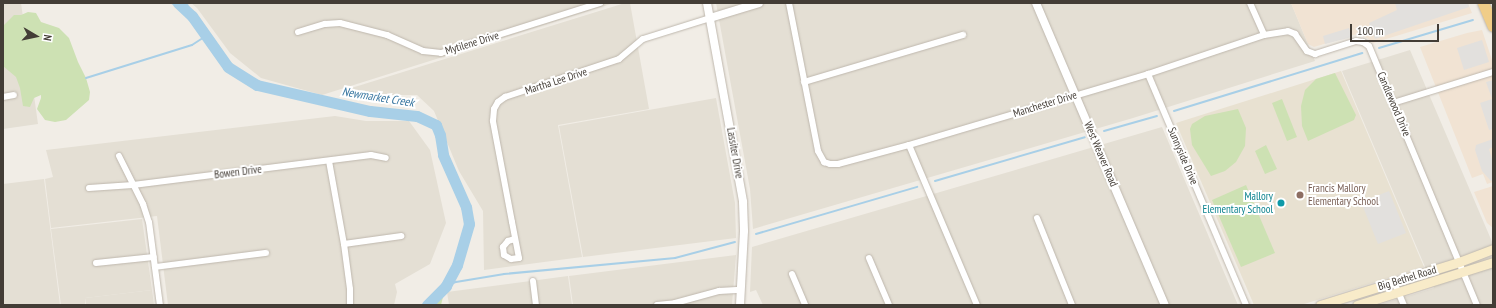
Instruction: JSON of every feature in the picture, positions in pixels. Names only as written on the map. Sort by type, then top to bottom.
[{"type":"highway","points":[[1483,3],[1493,26]]},
{"type":"main road","name":"Big Bethel Road","points":[[1320,305],[1459,262],[1493,249]]},
{"type":"main road","name":"Big Bethel Road","points":[[1358,305],[1493,262]]},
{"type":"street","name":"Mytilene Drive","points":[[298,32],[325,24],[340,23],[388,35],[423,51],[441,53],[600,3]]},
{"type":"street","name":"Lassiter Drive","points":[[707,3],[743,202],[744,231],[740,305]]},
{"type":"street","name":"Martha Lee Drive","points":[[515,239],[504,244],[503,251],[507,257],[519,258],[493,121],[494,109],[498,102],[506,97],[619,59],[629,52],[635,43],[643,39],[759,3]]},
{"type":"street","points":[[789,3],[804,82],[963,35]]},
{"type":"street","name":"West Weaver Road","points":[[1036,3],[1165,305]]},
{"type":"street","points":[[1250,3],[1264,35]]},
{"type":"street","name":"Candlewood Drive","points":[[1264,35],[1288,31],[1295,34],[1307,52],[1315,54],[1356,42],[1363,42],[1369,46],[1477,305]]},
{"type":"street","name":"Manchester Drive","points":[[804,82],[818,151],[824,162],[838,164],[909,145],[1148,74],[1264,35]]},
{"type":"street","points":[[1393,103],[1493,72]]},
{"type":"street","name":"Sunnyside Drive","points":[[1148,74],[1246,305]]},
{"type":"street","points":[[3,97],[14,96]]},
{"type":"street","points":[[909,145],[977,305]]},
{"type":"street","name":"Bowen Drive","points":[[89,188],[133,185],[371,155],[386,158]]},
{"type":"street","points":[[119,156],[145,210],[154,257],[160,305]]},
{"type":"street","points":[[329,161],[344,244],[350,289],[350,305]]},
{"type":"street","points":[[1037,218],[1072,305]]},
{"type":"street","points":[[344,244],[401,236]]},
{"type":"street","points":[[155,267],[266,253]]},
{"type":"street","points":[[96,263],[154,257]]},
{"type":"street","points":[[869,258],[889,305]]},
{"type":"street","points":[[792,274],[805,305]]},
{"type":"street","points":[[532,281],[536,305]]},
{"type":"street","points":[[1394,282],[1404,305]]},
{"type":"street","points":[[657,305],[676,303],[719,291],[741,290]]},
{"type":"shaded area","points":[[3,3],[21,3],[38,124],[3,129]]},
{"type":"shaded area","points":[[191,3],[614,3],[322,95],[261,78],[230,53],[197,8]]},
{"type":"shaded area","points":[[625,3],[630,3],[649,109],[558,125],[582,257],[484,270],[483,211],[459,171],[434,111],[417,95],[377,95],[347,92],[345,90]]},
{"type":"shaded area","points":[[716,3],[1291,3],[1315,61],[1133,118],[753,229],[750,189]]},
{"type":"shaded area","points":[[1291,3],[1468,3],[1472,13],[1373,43],[1367,38],[1357,34],[1314,47],[1308,44]]},
{"type":"shaded area","points":[[1395,3],[1468,3],[1469,7],[1375,39],[1369,23],[1397,10]]},
{"type":"shaded area","points":[[1349,28],[1352,37],[1325,44],[1323,36]]},
{"type":"shaded area","points":[[1482,30],[1493,63],[1493,182],[1487,184],[1483,174],[1472,178],[1420,47]]},
{"type":"shaded area","points":[[1482,40],[1489,62],[1464,70],[1457,48]]},
{"type":"shaded area","points":[[1410,50],[1493,244],[1493,305],[1378,305],[1434,288],[1342,71]]},
{"type":"shaded area","name":"Francis Mallory Elementary School","points":[[1341,71],[1424,267],[1301,305],[1254,305],[1176,123]]},
{"type":"shaded area","points":[[1493,80],[1493,129],[1489,130],[1480,103],[1492,99],[1486,82]]},
{"type":"shaded area","points":[[716,98],[735,203],[736,238],[583,257],[559,126]]},
{"type":"shaded area","points":[[335,116],[366,121],[409,121],[430,150],[446,223],[430,264],[395,284],[397,292],[394,305],[168,305],[157,216],[51,228],[45,179],[53,177],[46,150]]},
{"type":"shaded area","points":[[1162,127],[1238,305],[763,305],[756,290],[750,292],[752,247]]},
{"type":"shaded area","points":[[1493,139],[1493,147],[1489,149],[1493,163],[1493,180],[1491,181],[1482,171],[1475,150],[1476,145]]},
{"type":"shaded area","points":[[44,179],[60,305],[3,305],[3,184]]},
{"type":"shaded area","points":[[1493,186],[1493,228],[1487,223],[1474,192]]},
{"type":"shaded area","points":[[1389,191],[1406,233],[1378,244],[1361,202]]},
{"type":"shaded area","points":[[142,219],[152,290],[85,298],[85,305],[61,305],[51,229]]},
{"type":"shaded area","points":[[736,255],[732,305],[573,305],[569,276]]},
{"type":"shaded area","points":[[568,276],[572,305],[449,305],[447,292]]},
{"type":"shaded area","points":[[152,290],[154,305],[86,305],[85,298]]},
{"type":"green space","points":[[28,12],[36,13],[41,22],[59,28],[69,38],[86,78],[90,92],[89,100],[66,120],[55,122],[45,120],[37,109],[41,95],[34,98],[30,107],[23,106],[20,88],[16,77],[3,66],[3,26],[14,15],[21,15]]},
{"type":"green space","points":[[1335,73],[1356,115],[1354,120],[1308,141],[1302,126],[1301,106],[1305,90],[1316,79]]},
{"type":"green space","points":[[1282,99],[1297,137],[1287,141],[1272,103]]},
{"type":"green space","points":[[1238,109],[1246,128],[1245,146],[1236,162],[1225,171],[1211,176],[1192,145],[1190,129],[1192,124],[1205,116]]},
{"type":"green space","points":[[1266,145],[1277,169],[1265,174],[1255,151]]},
{"type":"green space","points":[[1246,185],[1275,253],[1241,267],[1212,200]]},
{"type":"green space","points":[[444,293],[441,305],[431,305]]},
{"type":"water","points":[[170,3],[185,3],[189,5],[179,9]]},
{"type":"waterway","name":"Newmarket Creek","points":[[178,3],[192,16],[228,67],[257,85],[370,111],[417,116],[436,125],[440,135],[443,155],[466,207],[469,224],[457,265],[446,286],[427,305]]},
{"type":"waterway","points":[[1379,48],[1473,20]]},
{"type":"waterway","points":[[86,78],[192,45],[206,36]]},
{"type":"waterway","points":[[1174,111],[1362,53]]},
{"type":"waterway","points":[[1104,131],[1157,116]]},
{"type":"waterway","points":[[935,181],[1085,137]]},
{"type":"waterway","points":[[756,234],[917,187]]},
{"type":"waterway","points":[[446,286],[456,282],[504,274],[675,258],[735,242]]},
{"type":"place","name":"Francis Mallory Elementary School","points":[[1300,195]]},
{"type":"place","name":"Mallory Elementary School","points":[[1281,203]]}]
